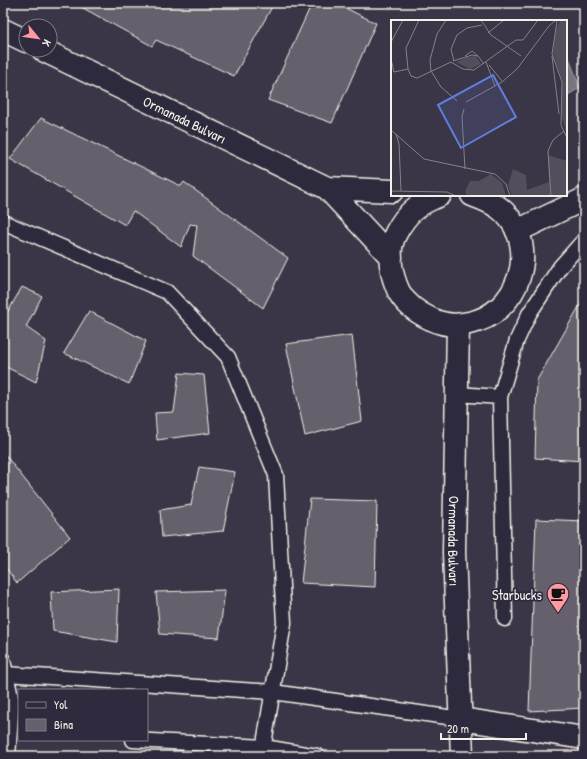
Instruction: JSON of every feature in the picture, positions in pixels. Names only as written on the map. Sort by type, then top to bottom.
[{"type":"street","points":[[3,30],[18,37]]},
{"type":"street","name":"Ormanada Bulvarı","points":[[58,57],[327,188],[390,257]]},
{"type":"street","name":"Ormanada Bulvarı","points":[[327,188],[391,191]]},
{"type":"street","points":[[437,196],[422,202],[405,217],[395,236],[390,257],[393,278],[402,297],[417,313],[437,322],[458,325],[479,321],[498,311],[512,295],[521,274],[522,252],[517,231],[504,212],[486,199],[476,196]]},
{"type":"street","points":[[517,231],[584,199]]},
{"type":"street","name":"Ormanada Bulvarı","points":[[458,325],[454,552],[462,756]]},
{"type":"street","points":[[461,719],[584,738]]},
{"type":"lane","points":[[3,222],[167,292],[228,357],[276,475],[284,623],[263,751]]},
{"type":"lane","points":[[505,619],[500,397],[516,340],[529,314],[560,267],[584,240]]},
{"type":"lane","points":[[457,394],[500,397]]},
{"type":"lane","points":[[8,756],[14,734],[12,702],[4,667],[273,692],[461,719]]},
{"type":"lane","points":[[145,741],[317,756]]},
{"type":"shaded area","points":[[567,56],[580,88],[567,95]]},
{"type":"building","points":[[74,3],[274,3],[234,76],[156,40],[152,46]]},
{"type":"building","points":[[312,3],[335,3],[376,23],[332,123],[268,100]]},
{"type":"building","points":[[41,118],[181,186],[184,182],[288,258],[263,308],[193,256],[197,225],[190,224],[181,247],[133,211],[125,225],[10,159]]},
{"type":"building","points":[[22,287],[42,296],[26,327],[46,341],[36,382],[6,367],[3,373],[3,311],[7,313]]},
{"type":"building","points":[[584,298],[584,461],[535,458],[537,380]]},
{"type":"building","points":[[89,311],[146,341],[129,384],[64,353]]},
{"type":"building","points":[[352,335],[362,421],[305,436],[286,344]]},
{"type":"building","points":[[179,373],[204,375],[210,433],[157,440],[155,413],[174,412]]},
{"type":"building","points":[[3,452],[70,537],[17,583],[3,564]]},
{"type":"building","points":[[199,467],[235,472],[223,531],[162,537],[160,510],[191,505]]},
{"type":"building","points":[[310,499],[377,501],[375,587],[301,583]]},
{"type":"building","name":"Starbucks","points":[[536,519],[584,521],[584,708],[529,711]]},
{"type":"building","points":[[119,589],[117,642],[53,631],[51,592]]},
{"type":"building","points":[[225,590],[219,638],[160,634],[156,592]]},
{"type":"place","name":"Starbucks","points":[[558,614]]}]
